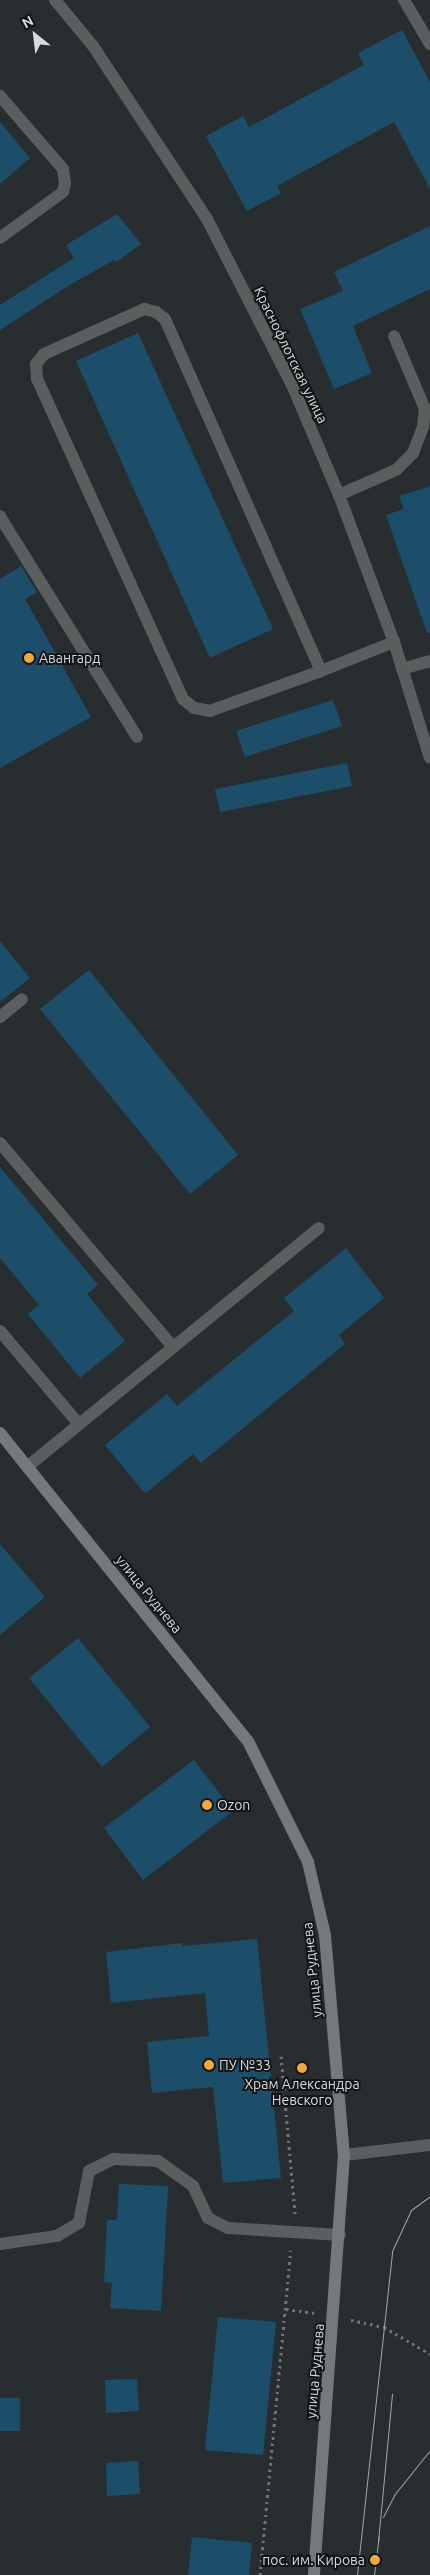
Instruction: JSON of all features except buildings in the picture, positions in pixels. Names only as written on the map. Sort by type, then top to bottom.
[{"type":"main road","name":"улица Руднева","points":[[0,1433],[248,1741],[308,1862],[326,1935],[344,2155],[340,2235],[314,2575]]},
{"type":"street","name":"Краснофлотская улица","points":[[55,0],[93,46],[207,219],[292,385],[339,495],[394,642],[430,758]]},
{"type":"street","points":[[404,0],[430,44]]},
{"type":"street","points":[[0,96],[63,169],[65,183],[63,192],[0,238]]},
{"type":"street","points":[[321,670],[165,319],[156,312],[144,309],[44,354],[36,364],[37,379],[183,699],[194,708],[210,711],[321,670],[394,642]]},
{"type":"street","points":[[339,495],[396,470],[413,453],[423,427],[424,409],[394,336]]},
{"type":"street","points":[[0,516],[137,737]]},
{"type":"street","points":[[402,669],[430,661]]},
{"type":"street","points":[[0,1017],[22,1000]]},
{"type":"street","points":[[0,1143],[173,1347]]},
{"type":"street","points":[[27,1467],[318,1228]]},
{"type":"street","points":[[0,1331],[79,1424]]},
{"type":"street","points":[[344,2155],[430,2145]]},
{"type":"street","points":[[0,2244],[56,2236],[79,2223],[89,2171],[114,2159],[158,2161],[193,2186],[208,2218],[228,2228],[340,2235]]},
{"type":"path","points":[[260,2575],[296,2204],[281,2056]]},
{"type":"path","points":[[286,2309],[334,2316],[384,2327],[430,2354]]},
{"type":"tram line","points":[[357,2575],[392,2251],[411,2210],[430,2196]]},
{"type":"tram line","points":[[378,2542],[392,2394]]},
{"type":"tram line","points":[[383,2517],[394,2495],[430,2450]]},
{"type":"tram line","points":[[374,2575],[379,2536]]},
{"type":"place","name":"Авангард","points":[[29,658]]},
{"type":"place","name":"Ozon","points":[[207,1805]]},
{"type":"place","name":"ПУ №33","points":[[209,2065]]},
{"type":"place","name":"Храм Александра Невского","points":[[302,2068]]},
{"type":"place","name":"пос. им. Кирова","points":[[375,2560]]}]
